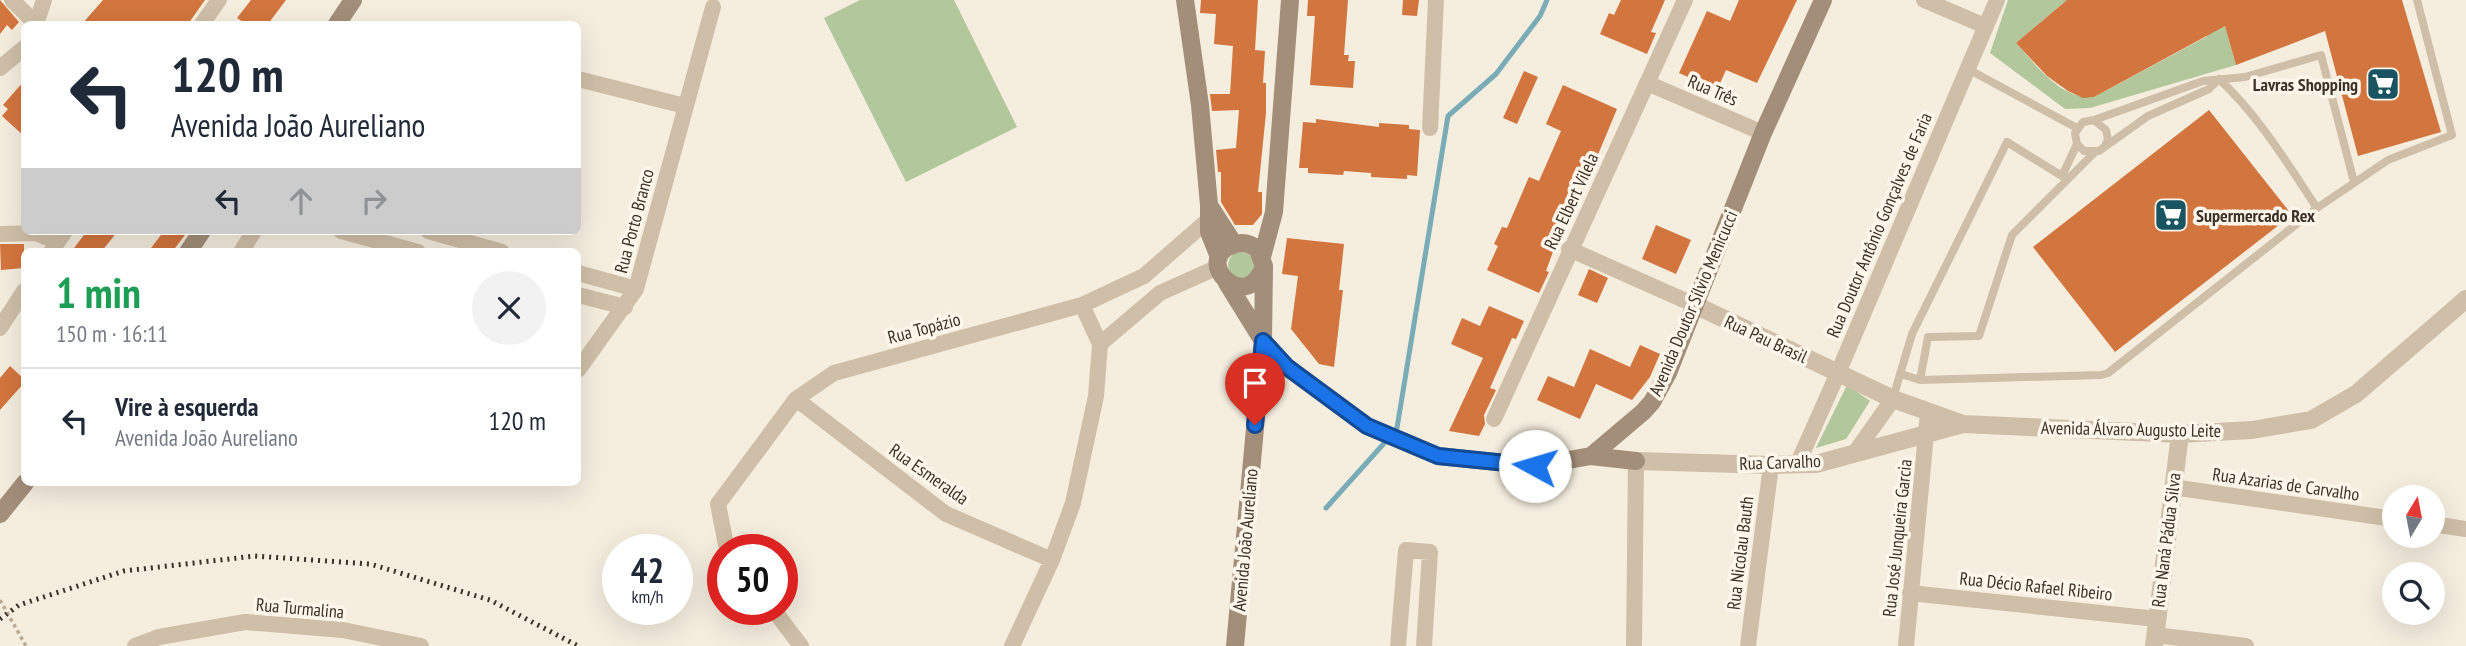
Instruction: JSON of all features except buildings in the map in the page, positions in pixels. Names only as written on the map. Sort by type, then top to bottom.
[{"type":"main road","points":[[339,21],[353,0]]},
{"type":"main road","points":[[1185,0],[1200,105],[1211,213],[1210,240],[1221,276],[1263,341],[1287,367],[1367,426],[1438,456],[1535,466],[1591,456]]},
{"type":"main road","name":"Avenida João Aureliano","points":[[1235,646],[1263,341],[1263,262],[1274,212],[1290,0]]},
{"type":"main road","name":"Avenida Doutor Sílvio Menicucci","points":[[1591,456],[1643,412],[1652,402],[1668,373],[1763,133],[1823,0]]},
{"type":"main road","points":[[1218,262],[1223,249],[1240,243],[1274,212]]},
{"type":"main road","points":[[1211,213],[1240,243],[1258,250],[1263,262],[1255,282],[1246,286],[1227,283]]},
{"type":"main road","name":"Rua Carvalho","points":[[1591,456],[1636,461]]},
{"type":"main road","points":[[0,514],[23,486]]},
{"type":"street","points":[[12,0],[33,21]]},
{"type":"street","points":[[37,21],[44,0]]},
{"type":"street","points":[[204,21],[219,0]]},
{"type":"street","points":[[1430,128],[1436,0]]},
{"type":"street","name":"Rua Elbert Vilela","points":[[1494,419],[1569,249],[1685,0]]},
{"type":"street","points":[[1924,0],[1985,26]]},
{"type":"street","name":"Rua Doutor Antônio Gonçalves de Faria","points":[[1797,464],[1997,0]]},
{"type":"street","name":"Rua Porto Branco","points":[[581,365],[636,289],[713,7]]},
{"type":"street","points":[[0,68],[21,50]]},
{"type":"street","points":[[581,80],[685,106]]},
{"type":"street","name":"Rua Três","points":[[1647,83],[1763,133]]},
{"type":"street","name":"Rua Topázio","points":[[724,534],[718,504],[796,399],[834,373],[1082,305],[1144,276],[1211,213]]},
{"type":"street","points":[[0,234],[21,233]]},
{"type":"street","points":[[41,235],[58,242]]},
{"type":"street","points":[[356,235],[404,248]]},
{"type":"street","points":[[401,247],[405,235]]},
{"type":"street","points":[[442,235],[486,248]]},
{"type":"street","name":"Rua Pau Brasil","points":[[1569,249],[1695,305],[1893,399],[1963,424]]},
{"type":"street","points":[[1100,344],[1160,293],[1218,262]]},
{"type":"street","points":[[581,274],[636,289]]},
{"type":"street","points":[[1144,276],[1160,293]]},
{"type":"street","points":[[0,328],[21,296]]},
{"type":"street","points":[[581,296],[625,307]]},
{"type":"street","name":"Avenida Álvaro Augusto Leite","points":[[1963,424],[2180,434],[2252,430],[2311,420],[2356,394],[2466,299]]},
{"type":"street","points":[[1012,646],[1052,560],[1073,503],[1096,396],[1100,344],[1082,305]]},
{"type":"street","name":"Rua Esmeralda","points":[[796,399],[946,514],[1052,560]]},
{"type":"street","points":[[1854,454],[1893,399]]},
{"type":"street","name":"Rua José Junqueira Garcia","points":[[1906,646],[1928,413]]},
{"type":"street","name":"Rua Carvalho","points":[[1636,461],[1816,464],[1963,424]]},
{"type":"street","name":"Rua Naná Pádua Silva","points":[[2155,633],[2180,434]]},
{"type":"street","points":[[1634,646],[1636,461]]},
{"type":"street","name":"Rua Nicolau Bauth","points":[[1748,646],[1771,465]]},
{"type":"street","name":"Rua Azarias de Carvalho","points":[[2172,487],[2382,517]]},
{"type":"street","points":[[2445,526],[2466,529]]},
{"type":"street","points":[[1398,646],[1406,550],[1430,552],[1424,646]]},
{"type":"street","name":"Rua Décio Rafael Ribeiro","points":[[1910,593],[2246,646]]},
{"type":"street","name":"Rua Turmalina","points":[[135,646],[159,637],[246,622],[343,630],[421,646]]},
{"type":"street","points":[[785,625],[801,646]]},
{"type":"lane","points":[[1901,374],[1920,380],[2108,373],[2317,208],[2354,182],[2388,160],[2452,135],[2417,0]]},
{"type":"lane","points":[[2094,153],[2084,151],[2077,144],[2077,128],[2083,122],[2203,81],[2245,77],[2321,55],[2354,182]]},
{"type":"lane","points":[[1966,68],[2077,128]]},
{"type":"lane","points":[[1920,380],[1928,337],[1979,336],[2012,235],[2094,153],[2148,116],[2209,89],[2219,79]]},
{"type":"lane","points":[[2219,79],[2238,96],[2267,133],[2317,208]]},
{"type":"lane","points":[[2094,120],[2106,130],[2108,139],[2103,148]]},
{"type":"lane","points":[[1893,399],[1912,334],[2007,142],[2062,176],[2077,144]]},
{"type":"path","points":[[0,600],[26,646]]},
{"type":"green space","points":[[860,0],[954,0],[1017,127],[906,182],[824,18]]},
{"type":"green space","points":[[2008,0],[2067,0],[2016,43],[2041,71],[2071,93],[2094,97],[2206,37],[2220,7],[2236,65],[2090,108],[2065,109],[1990,53]]},
{"type":"green space","points":[[1241,252],[1250,256],[1254,265],[1250,274],[1241,278],[1232,274],[1228,265],[1232,256]]},
{"type":"green space","points":[[1847,385],[1870,401],[1846,439],[1816,448]]},
{"type":"waterway","points":[[1394,432],[1397,428],[1448,116],[1496,74],[1540,16],[1547,0]]},
{"type":"waterway","points":[[1326,508],[1387,440]]},
{"type":"railway","points":[[0,619],[19,605],[124,571],[255,556],[370,564],[490,600],[578,646]]},
{"type":"place","name":"Lavras Shopping","points":[[2383,84]]},
{"type":"place","name":"Supermercado Rex","points":[[2171,215]]},
{"type":"route","points":[[1255,425],[1263,341],[1287,367],[1367,426],[1438,456],[1535,466]]}]
